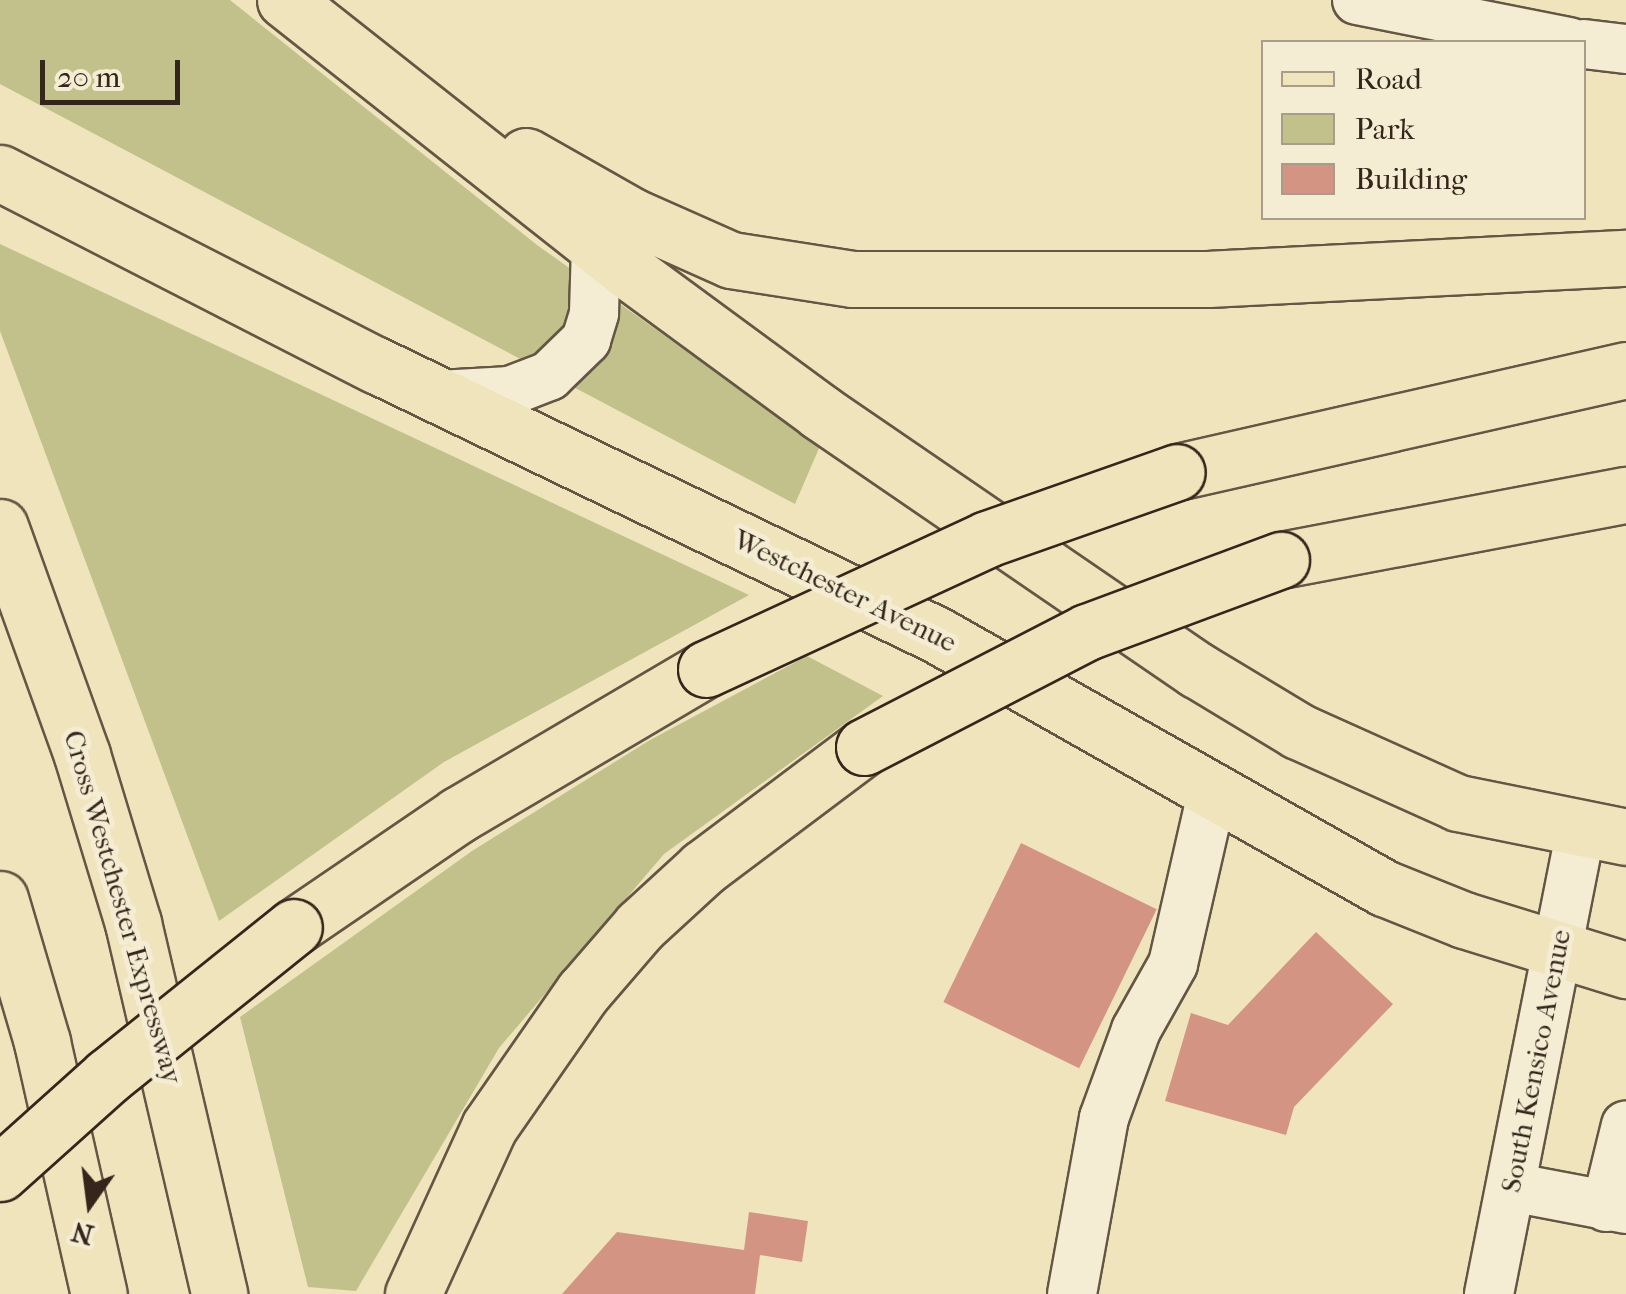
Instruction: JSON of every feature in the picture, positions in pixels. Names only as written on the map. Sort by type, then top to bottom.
[{"type":"main road","points":[[287,1],[596,246],[1060,581],[1298,731],[1458,804],[1603,832]]},
{"type":"main road","points":[[344,49],[632,216],[730,260],[852,279],[1063,280],[1626,258]]},
{"type":"main road","name":"Westchester Avenue","points":[[0,173],[438,395],[938,634],[1212,794],[1384,888],[1559,952],[1626,970]]},
{"type":"main road","points":[[0,1172],[108,1076],[294,927],[458,815],[706,669],[988,539],[1178,472],[1626,370]]},
{"type":"main road","points":[[414,1294],[489,1127],[583,992],[640,926],[703,868],[864,747],[1087,632],[1280,560],[1626,496]]},
{"type":"main road","name":"Cross Westchester Expressway","points":[[0,527],[82,756],[133,924],[219,1294]]},
{"type":"main road","points":[[0,899],[42,1042],[99,1294]]},
{"type":"street","points":[[1357,0],[1559,40]]},
{"type":"street","points":[[1586,44],[1626,49]]},
{"type":"street","points":[[438,395],[510,391],[549,376],[586,340],[594,313],[596,246]]},
{"type":"street","points":[[1072,1294],[1104,1118],[1136,1030],[1172,964],[1212,794]]},
{"type":"street","name":"South Kensico Avenue","points":[[1489,1294],[1559,952],[1603,832]]},
{"type":"street","points":[[1511,1187],[1616,1208],[1626,1125]]},
{"type":"green space","points":[[0,0],[230,0],[537,245],[820,446],[795,504],[0,84]]},
{"type":"green space","points":[[0,244],[749,595],[444,762],[219,921],[0,331]]},
{"type":"green space","points":[[807,656],[883,696],[664,854],[499,1048],[356,1291],[308,1287],[240,1017],[472,851],[650,740]]},
{"type":"building","points":[[1021,843],[1157,909],[1079,1068],[943,1002]]},
{"type":"building","points":[[1316,932],[1393,1004],[1294,1107],[1286,1135],[1165,1101],[1191,1013],[1228,1025]]},
{"type":"building","points":[[749,1212],[808,1221],[802,1262],[760,1255],[755,1294],[562,1294],[617,1232],[744,1250]]}]
